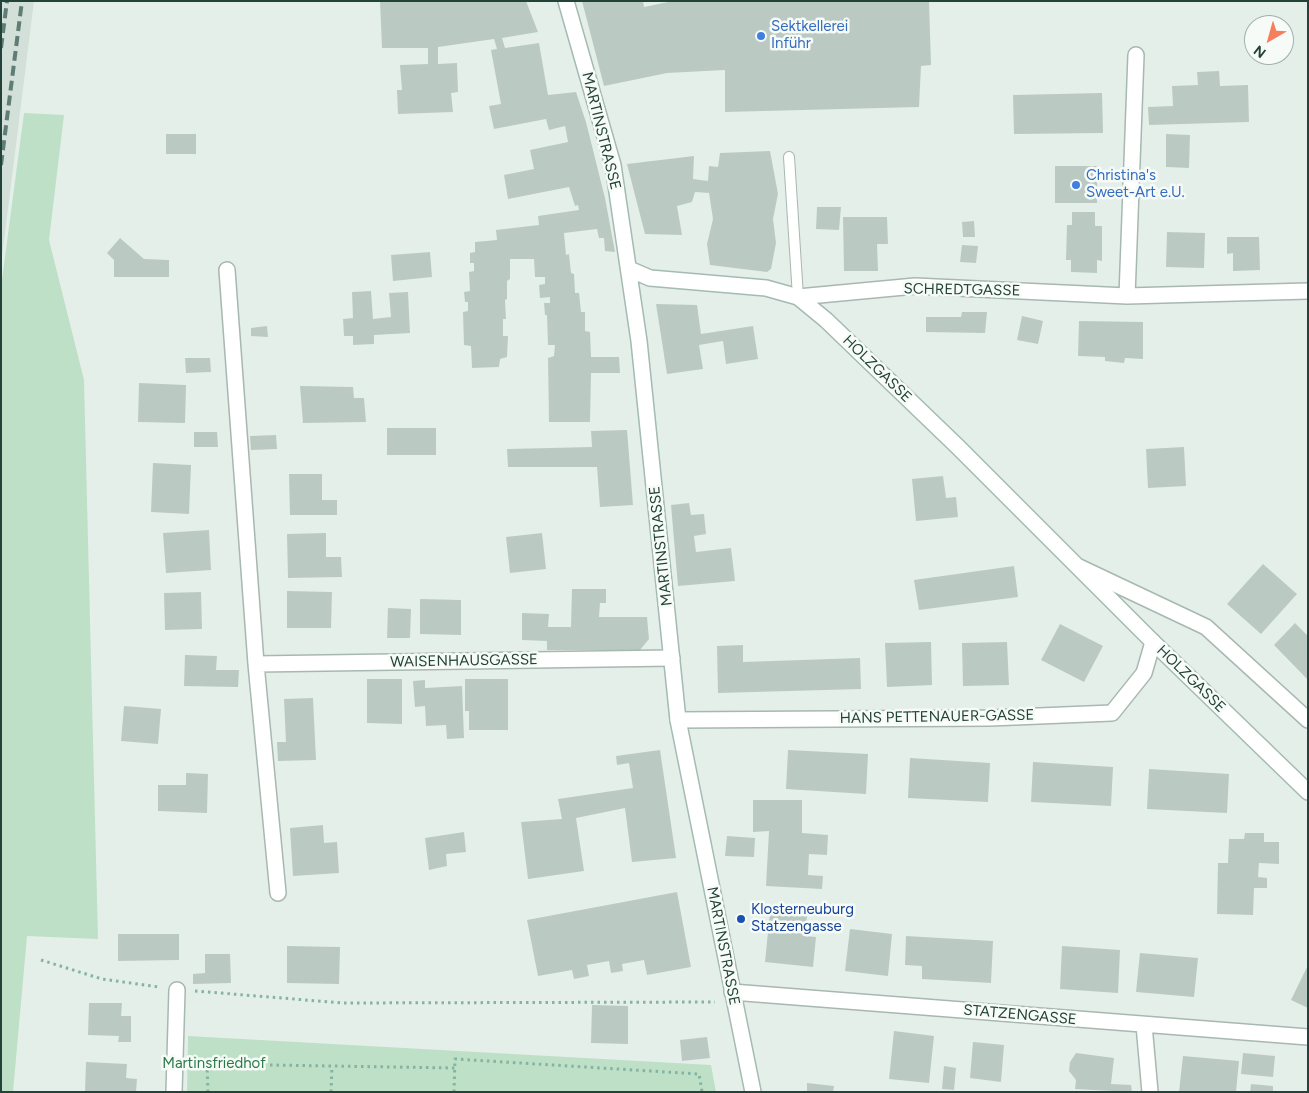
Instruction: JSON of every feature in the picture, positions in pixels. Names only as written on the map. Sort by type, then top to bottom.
[{"type":"street","name":"MARTINSTRASSE","points":[[566,1],[613,165],[639,341],[678,720],[753,1092]]},
{"type":"street","points":[[1127,296],[1136,55]]},
{"type":"street","name":"HOLZGASSE","points":[[629,269],[650,278],[766,288],[798,297],[826,320],[957,446],[1153,642],[1308,792]]},
{"type":"street","points":[[226,270],[256,664],[278,893]]},
{"type":"street","name":"SCHREDTGASSE","points":[[798,297],[916,286],[1127,296],[1308,291]]},
{"type":"street","name":"HOLZGASSE","points":[[1075,565],[1206,627],[1308,720]]},
{"type":"street","name":"HANS PETTENAUER-GASSE","points":[[678,720],[990,718],[1112,713],[1144,673],[1153,642]]},
{"type":"street","name":"WAISENHAUSGASSE","points":[[256,664],[672,658]]},
{"type":"street","points":[[174,1092],[177,990]]},
{"type":"street","name":"STATZENGASSE","points":[[733,997],[1308,1037]]},
{"type":"street","points":[[1144,1025],[1150,1092]]},
{"type":"lane","points":[[789,157],[798,297]]},
{"type":"path","points":[[41,960],[102,979],[177,990],[343,1003],[733,997]]},
{"type":"path","points":[[454,1092],[455,1059],[699,1074],[702,1092]]},
{"type":"path","points":[[208,1092],[207,1064],[455,1068]]},
{"type":"path","points":[[331,1092],[332,1066]]},
{"type":"shaded area","points":[[1,1],[34,1],[1,265]]},
{"type":"green space","points":[[24,113],[64,115],[49,240],[84,380],[98,939],[27,936],[13,1092],[1,1092],[1,287]]},
{"type":"green space","name":"Martinsfriedhof","points":[[188,1036],[711,1065],[716,1092],[187,1092]]},
{"type":"building","points":[[380,1],[526,1],[538,32],[502,38],[505,48],[539,43],[548,95],[576,92],[586,122],[605,198],[615,252],[605,251],[604,238],[599,238],[597,229],[564,233],[566,255],[569,254],[571,273],[574,274],[575,293],[579,293],[581,312],[585,312],[585,331],[590,332],[591,357],[619,357],[620,373],[591,373],[590,422],[549,422],[548,358],[554,356],[555,345],[548,345],[547,315],[545,315],[544,303],[550,303],[550,297],[540,298],[539,285],[545,284],[545,277],[535,277],[534,259],[510,259],[510,279],[507,281],[507,299],[505,300],[506,319],[503,319],[503,336],[508,336],[507,357],[500,359],[499,367],[472,368],[471,346],[464,345],[463,312],[468,311],[468,302],[465,302],[464,292],[470,291],[469,272],[474,271],[474,263],[470,263],[470,253],[475,252],[475,242],[497,240],[496,230],[539,225],[538,216],[579,210],[578,205],[575,206],[569,187],[508,199],[504,175],[534,169],[530,150],[568,142],[565,126],[549,130],[546,119],[494,129],[489,106],[501,104],[491,50],[497,49],[494,39],[438,47],[438,64],[457,63],[458,92],[451,93],[453,112],[398,114],[397,90],[402,90],[400,65],[428,64],[428,48],[382,48]]},
{"type":"building","name":"Sektkellerei Inführ","points":[[582,1],[643,1],[644,7],[673,1],[929,1],[931,65],[921,66],[919,107],[725,112],[725,70],[667,73],[604,86]]},
{"type":"building","points":[[1219,71],[1220,86],[1248,85],[1249,122],[1149,125],[1148,107],[1173,106],[1172,86],[1198,85],[1197,72]]},
{"type":"building","points":[[1102,93],[1103,133],[1014,134],[1013,95]]},
{"type":"building","points":[[166,134],[196,134],[196,154],[166,154]]},
{"type":"building","points":[[1166,134],[1190,135],[1189,168],[1166,167]]},
{"type":"building","points":[[770,151],[778,194],[773,219],[776,243],[771,269],[767,272],[710,265],[707,244],[713,219],[709,193],[695,192],[692,202],[677,206],[682,235],[645,234],[627,164],[694,156],[693,179],[708,181],[709,166],[718,167],[720,153]]},
{"type":"building","name":"Christina's Sweet-Art e.U.","points":[[1055,166],[1097,166],[1097,203],[1055,203]]},
{"type":"building","points":[[817,207],[841,207],[839,230],[816,229]]},
{"type":"building","points":[[1072,212],[1095,212],[1095,226],[1102,226],[1102,261],[1097,260],[1097,273],[1071,272],[1071,260],[1066,260],[1067,225],[1072,225]]},
{"type":"building","points":[[843,217],[887,217],[888,244],[877,244],[878,271],[844,271]]},
{"type":"building","points":[[974,221],[975,237],[963,237],[962,222]]},
{"type":"building","points":[[1167,232],[1205,233],[1204,268],[1166,267]]},
{"type":"building","points":[[1227,237],[1259,237],[1260,270],[1233,271],[1233,253],[1227,254]]},
{"type":"building","points":[[120,238],[144,259],[169,260],[169,277],[114,277],[114,260],[107,253]]},
{"type":"building","points":[[962,245],[978,246],[976,263],[960,262]]},
{"type":"building","points":[[430,252],[432,277],[393,281],[391,255]]},
{"type":"building","points":[[371,291],[373,319],[391,317],[389,293],[408,292],[410,333],[374,335],[374,344],[353,345],[353,336],[344,336],[343,319],[353,318],[352,292]]},
{"type":"building","points":[[656,304],[697,305],[701,334],[753,326],[758,359],[726,364],[723,341],[699,345],[703,369],[667,374]]},
{"type":"building","points":[[962,312],[987,312],[985,333],[926,332],[926,317],[961,317]]},
{"type":"building","points":[[1022,316],[1043,321],[1038,344],[1017,340]]},
{"type":"building","points":[[1079,321],[1143,322],[1143,359],[1125,358],[1124,363],[1105,361],[1105,357],[1078,356]]},
{"type":"building","points":[[267,326],[268,337],[251,336],[251,328]]},
{"type":"building","points":[[185,358],[210,358],[211,372],[186,373]]},
{"type":"building","points":[[139,383],[186,385],[185,423],[138,422]]},
{"type":"building","points":[[300,386],[353,387],[354,398],[364,398],[366,422],[303,423]]},
{"type":"building","points":[[387,428],[436,428],[436,455],[387,455]]},
{"type":"building","points":[[627,430],[633,505],[600,507],[597,467],[508,467],[507,449],[592,447],[591,431]]},
{"type":"building","points":[[194,432],[217,432],[218,447],[194,447]]},
{"type":"building","points":[[276,435],[277,449],[251,450],[250,436]]},
{"type":"building","points":[[1184,447],[1186,486],[1148,488],[1146,449]]},
{"type":"building","points":[[153,463],[191,465],[189,514],[151,512]]},
{"type":"building","points":[[289,474],[322,474],[322,500],[337,500],[337,515],[290,515]]},
{"type":"building","points":[[943,476],[946,498],[956,497],[958,517],[916,521],[912,479]]},
{"type":"building","points":[[689,503],[691,515],[704,514],[706,534],[694,536],[696,552],[731,548],[735,581],[678,586],[671,505]]},
{"type":"building","points":[[209,530],[211,570],[166,573],[163,533]]},
{"type":"building","points":[[326,533],[326,557],[341,557],[342,577],[288,578],[287,534]]},
{"type":"building","points":[[542,533],[546,569],[510,573],[506,537]]},
{"type":"building","points":[[1263,564],[1297,594],[1261,634],[1227,604]]},
{"type":"building","points":[[1014,566],[1018,597],[919,610],[914,580]]},
{"type":"building","points":[[572,589],[606,589],[606,603],[600,603],[599,617],[647,617],[649,639],[640,650],[547,650],[547,641],[522,640],[522,613],[549,614],[548,627],[571,627]]},
{"type":"building","points":[[287,591],[332,592],[331,628],[287,628]]},
{"type":"building","points":[[201,592],[202,629],[165,630],[164,593]]},
{"type":"building","points":[[420,599],[461,600],[461,635],[420,634]]},
{"type":"building","points":[[388,608],[411,609],[410,638],[387,638]]},
{"type":"building","points":[[1295,623],[1308,636],[1308,680],[1274,645]]},
{"type":"building","points":[[1060,624],[1103,646],[1084,682],[1041,660]]},
{"type":"building","points":[[931,642],[932,685],[887,687],[885,643]]},
{"type":"building","points":[[1007,642],[1009,685],[963,686],[962,643]]},
{"type":"building","points":[[743,645],[743,662],[860,658],[861,689],[718,693],[717,646]]},
{"type":"building","points":[[185,655],[217,656],[216,670],[239,670],[238,687],[184,686]]},
{"type":"building","points":[[367,679],[402,679],[402,724],[367,723]]},
{"type":"building","points":[[465,679],[508,679],[508,730],[469,730],[469,711],[465,711]]},
{"type":"building","points":[[425,680],[425,688],[462,686],[464,738],[447,739],[446,725],[426,726],[425,706],[415,707],[413,681]]},
{"type":"building","points":[[313,698],[316,760],[278,761],[277,742],[286,742],[284,699]]},
{"type":"building","points":[[124,706],[161,709],[158,744],[121,741]]},
{"type":"building","points":[[660,750],[676,858],[632,862],[625,808],[576,818],[584,871],[528,879],[521,822],[562,819],[558,799],[633,788],[629,763],[617,765],[616,756]]},
{"type":"building","points":[[788,750],[868,754],[866,794],[786,789]]},
{"type":"building","points":[[910,758],[990,763],[988,802],[908,798]]},
{"type":"building","points":[[1033,762],[1113,767],[1111,806],[1031,802]]},
{"type":"building","points":[[1149,769],[1229,774],[1227,813],[1147,809]]},
{"type":"building","points":[[186,773],[208,774],[207,813],[158,811],[158,785],[186,785]]},
{"type":"building","points":[[753,800],[802,800],[802,833],[828,835],[827,855],[809,854],[808,875],[823,876],[822,889],[766,886],[769,831],[753,832]]},
{"type":"building","points":[[323,825],[324,843],[337,842],[339,873],[293,876],[290,828]]},
{"type":"building","points":[[464,832],[466,852],[446,854],[447,866],[429,870],[425,838]]},
{"type":"building","points":[[1245,833],[1264,833],[1264,842],[1279,842],[1279,864],[1259,863],[1258,877],[1267,878],[1267,888],[1254,888],[1253,915],[1217,914],[1218,863],[1228,863],[1229,839],[1244,839]]},
{"type":"building","points":[[727,836],[755,838],[754,857],[725,856]]},
{"type":"building","points":[[677,892],[691,967],[647,975],[644,960],[622,964],[623,971],[611,973],[609,961],[587,965],[589,976],[574,979],[572,970],[538,976],[527,920]]},
{"type":"building","points":[[770,912],[807,916],[805,936],[816,937],[813,967],[765,962]]},
{"type":"building","points":[[850,929],[892,934],[888,976],[845,971]]},
{"type":"building","points":[[118,934],[179,934],[179,960],[118,961]]},
{"type":"building","points":[[906,936],[993,941],[991,983],[922,979],[922,966],[905,965]]},
{"type":"building","points":[[287,946],[340,947],[339,984],[287,983]]},
{"type":"building","points":[[1062,946],[1120,950],[1118,993],[1060,989]]},
{"type":"building","points":[[1140,953],[1198,958],[1194,997],[1136,992]]},
{"type":"building","points":[[205,954],[230,954],[231,983],[193,984],[193,974],[205,973]]},
{"type":"building","points":[[1308,965],[1308,1008],[1291,1000]]},
{"type":"building","points":[[89,1003],[122,1003],[121,1016],[131,1016],[131,1042],[118,1042],[119,1036],[88,1035]]},
{"type":"building","points":[[592,1005],[628,1006],[628,1044],[591,1043]]},
{"type":"building","points":[[894,1031],[934,1036],[929,1083],[889,1079]]},
{"type":"building","points":[[707,1037],[710,1058],[682,1061],[680,1040]]},
{"type":"building","points":[[973,1042],[1004,1045],[1001,1082],[970,1078]]},
{"type":"building","points":[[1076,1053],[1114,1058],[1111,1084],[1131,1085],[1132,1092],[1075,1089],[1076,1080],[1069,1071],[1070,1062]]},
{"type":"building","points":[[1243,1053],[1275,1056],[1273,1077],[1241,1074]]},
{"type":"building","points":[[1183,1056],[1239,1061],[1236,1092],[1179,1092]]},
{"type":"building","points":[[86,1062],[127,1064],[126,1078],[137,1079],[136,1092],[85,1092]]},
{"type":"building","points":[[944,1066],[956,1068],[954,1090],[942,1089]]},
{"type":"building","points":[[807,1083],[834,1086],[833,1092],[807,1092]]},
{"type":"building","points":[[1251,1084],[1273,1086],[1273,1092],[1250,1092]]},
{"type":"railway","points":[[1,48],[7,1]]},
{"type":"railway","points":[[1,165],[22,1]]},
{"type":"place","name":"Sektkellerei Inführ","points":[[761,36]]},
{"type":"place","name":"Christina's Sweet-Art e.U.","points":[[1076,185]]},
{"type":"place","name":"Klosterneuburg Statzengasse","points":[[741,919]]}]
